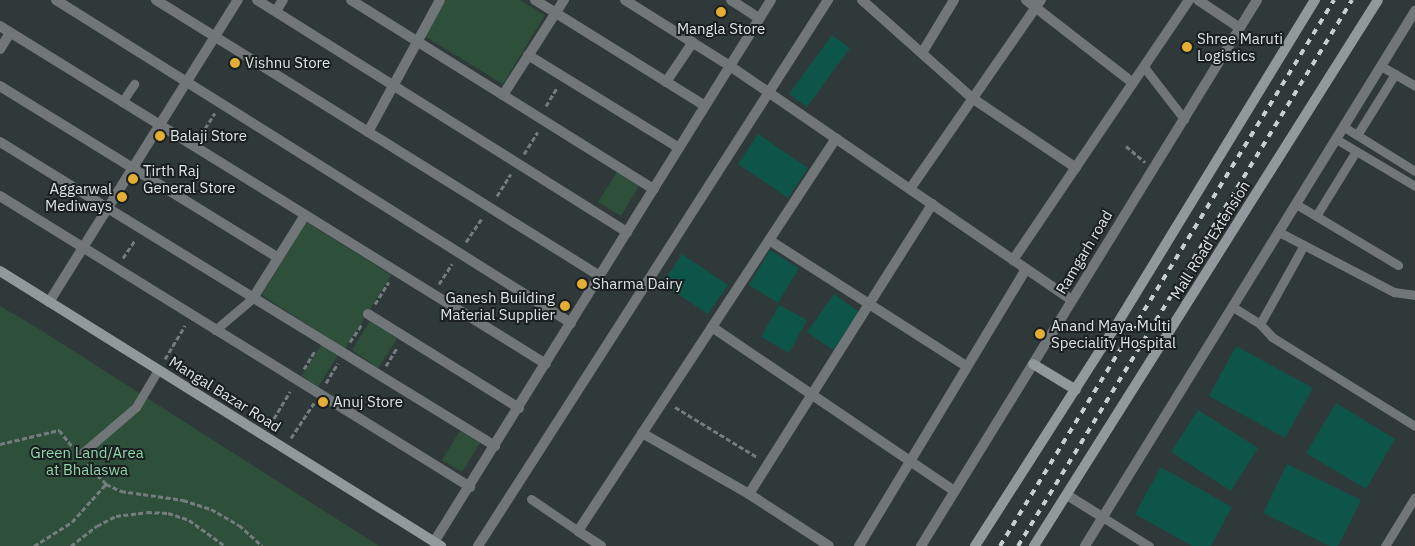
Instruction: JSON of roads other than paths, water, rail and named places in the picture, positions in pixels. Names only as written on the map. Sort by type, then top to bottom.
[{"type":"main road","points":[[975,546],[1076,390],[1316,0]]},
{"type":"main road","name":"Mall Road Extension","points":[[1034,546],[1378,0]]},
{"type":"main road","name":"Mangal Bazar Road","points":[[0,271],[437,545]]},
{"type":"main road","points":[[1033,364],[1076,390]]},
{"type":"street","points":[[56,0],[571,323]]},
{"type":"street","points":[[156,0],[600,276]]},
{"type":"street","points":[[49,302],[238,0]]},
{"type":"street","points":[[257,0],[627,232]]},
{"type":"street","points":[[276,12],[283,0]]},
{"type":"street","points":[[351,0],[654,189]]},
{"type":"street","points":[[368,132],[395,86],[440,0]]},
{"type":"street","points":[[536,0],[705,106]]},
{"type":"street","points":[[503,95],[564,0]]},
{"type":"street","points":[[625,0],[730,66],[1072,300]]},
{"type":"street","points":[[731,0],[760,18]]},
{"type":"street","points":[[437,545],[495,446],[771,0]]},
{"type":"street","points":[[478,546],[828,0]]},
{"type":"street","points":[[862,0],[972,98],[1076,168]]},
{"type":"street","points":[[922,53],[954,0]]},
{"type":"street","points":[[1026,0],[1038,4],[1133,83]]},
{"type":"street","points":[[1013,260],[1189,0]]},
{"type":"street","points":[[1198,0],[1240,28]]},
{"type":"street","name":"Ramgarh road","points":[[921,546],[1257,0]]},
{"type":"street","points":[[910,189],[1038,4]]},
{"type":"street","points":[[1085,546],[1415,10]]},
{"type":"street","points":[[0,26],[546,364]]},
{"type":"street","points":[[0,49],[10,33]]},
{"type":"street","points":[[666,82],[693,42]]},
{"type":"street","points":[[528,55],[679,148]]},
{"type":"street","points":[[0,86],[278,258]]},
{"type":"street","points":[[594,544],[578,531],[836,138]]},
{"type":"street","points":[[0,142],[495,446]]},
{"type":"street","points":[[0,196],[470,487]]},
{"type":"street","points":[[749,494],[932,204]]},
{"type":"street","points":[[253,298],[305,215]]},
{"type":"street","points":[[769,240],[966,366]]},
{"type":"street","points":[[859,546],[1026,269]]},
{"type":"street","points":[[368,314],[519,408]]},
{"type":"street","points":[[712,327],[954,491]]},
{"type":"street","points":[[642,433],[749,494],[829,546]]},
{"type":"street","points":[[1066,495],[1104,518]]},
{"type":"lane","points":[[1144,66],[1184,119]]},
{"type":"lane","points":[[1381,66],[1415,86]]},
{"type":"lane","points":[[1358,135],[1395,74]]},
{"type":"lane","points":[[122,102],[134,84]]},
{"type":"lane","points":[[1344,127],[1415,171]]},
{"type":"lane","points":[[1336,139],[1415,186]]},
{"type":"lane","points":[[1316,216],[1356,151]]},
{"type":"lane","points":[[1296,204],[1398,265]]},
{"type":"lane","points":[[1279,232],[1394,292],[1415,295]]},
{"type":"lane","points":[[1260,324],[1304,245]]},
{"type":"lane","points":[[215,330],[253,298]]},
{"type":"lane","points":[[1233,307],[1260,324],[1272,337],[1415,426]]},
{"type":"lane","points":[[80,455],[136,408],[158,370]]},
{"type":"lane","points":[[1385,546],[1415,497]]},
{"type":"lane","points":[[531,499],[578,531]]},
{"type":"lane","points":[[1104,518],[1149,546]]},
{"type":"railway","points":[[1000,546],[1334,0]]},
{"type":"railway","points":[[1018,546],[1352,0]]},
{"type":"place","name":"Mangla Store","points":[[721,12]]},
{"type":"place","name":"Shree Maruti Logistics","points":[[1187,47]]},
{"type":"place","name":"Vishnu Store","points":[[235,63]]},
{"type":"place","name":"Balaji Store","points":[[160,136]]},
{"type":"place","name":"Tirth Raj General Store","points":[[133,179]]},
{"type":"place","name":"Aggarwal Mediways","points":[[122,197]]},
{"type":"place","name":"Sharma Dairy","points":[[582,284]]},
{"type":"place","name":"Ganesh Building Material Supplier","points":[[565,306]]},
{"type":"place","name":"Anand Maya Multi Speciality Hospital","points":[[1040,334]]},
{"type":"place","name":"Anuj Store","points":[[323,402]]},
{"type":"park label","name":"Green Land/Area at Bhalaswa","points":[[87,460]]}]
